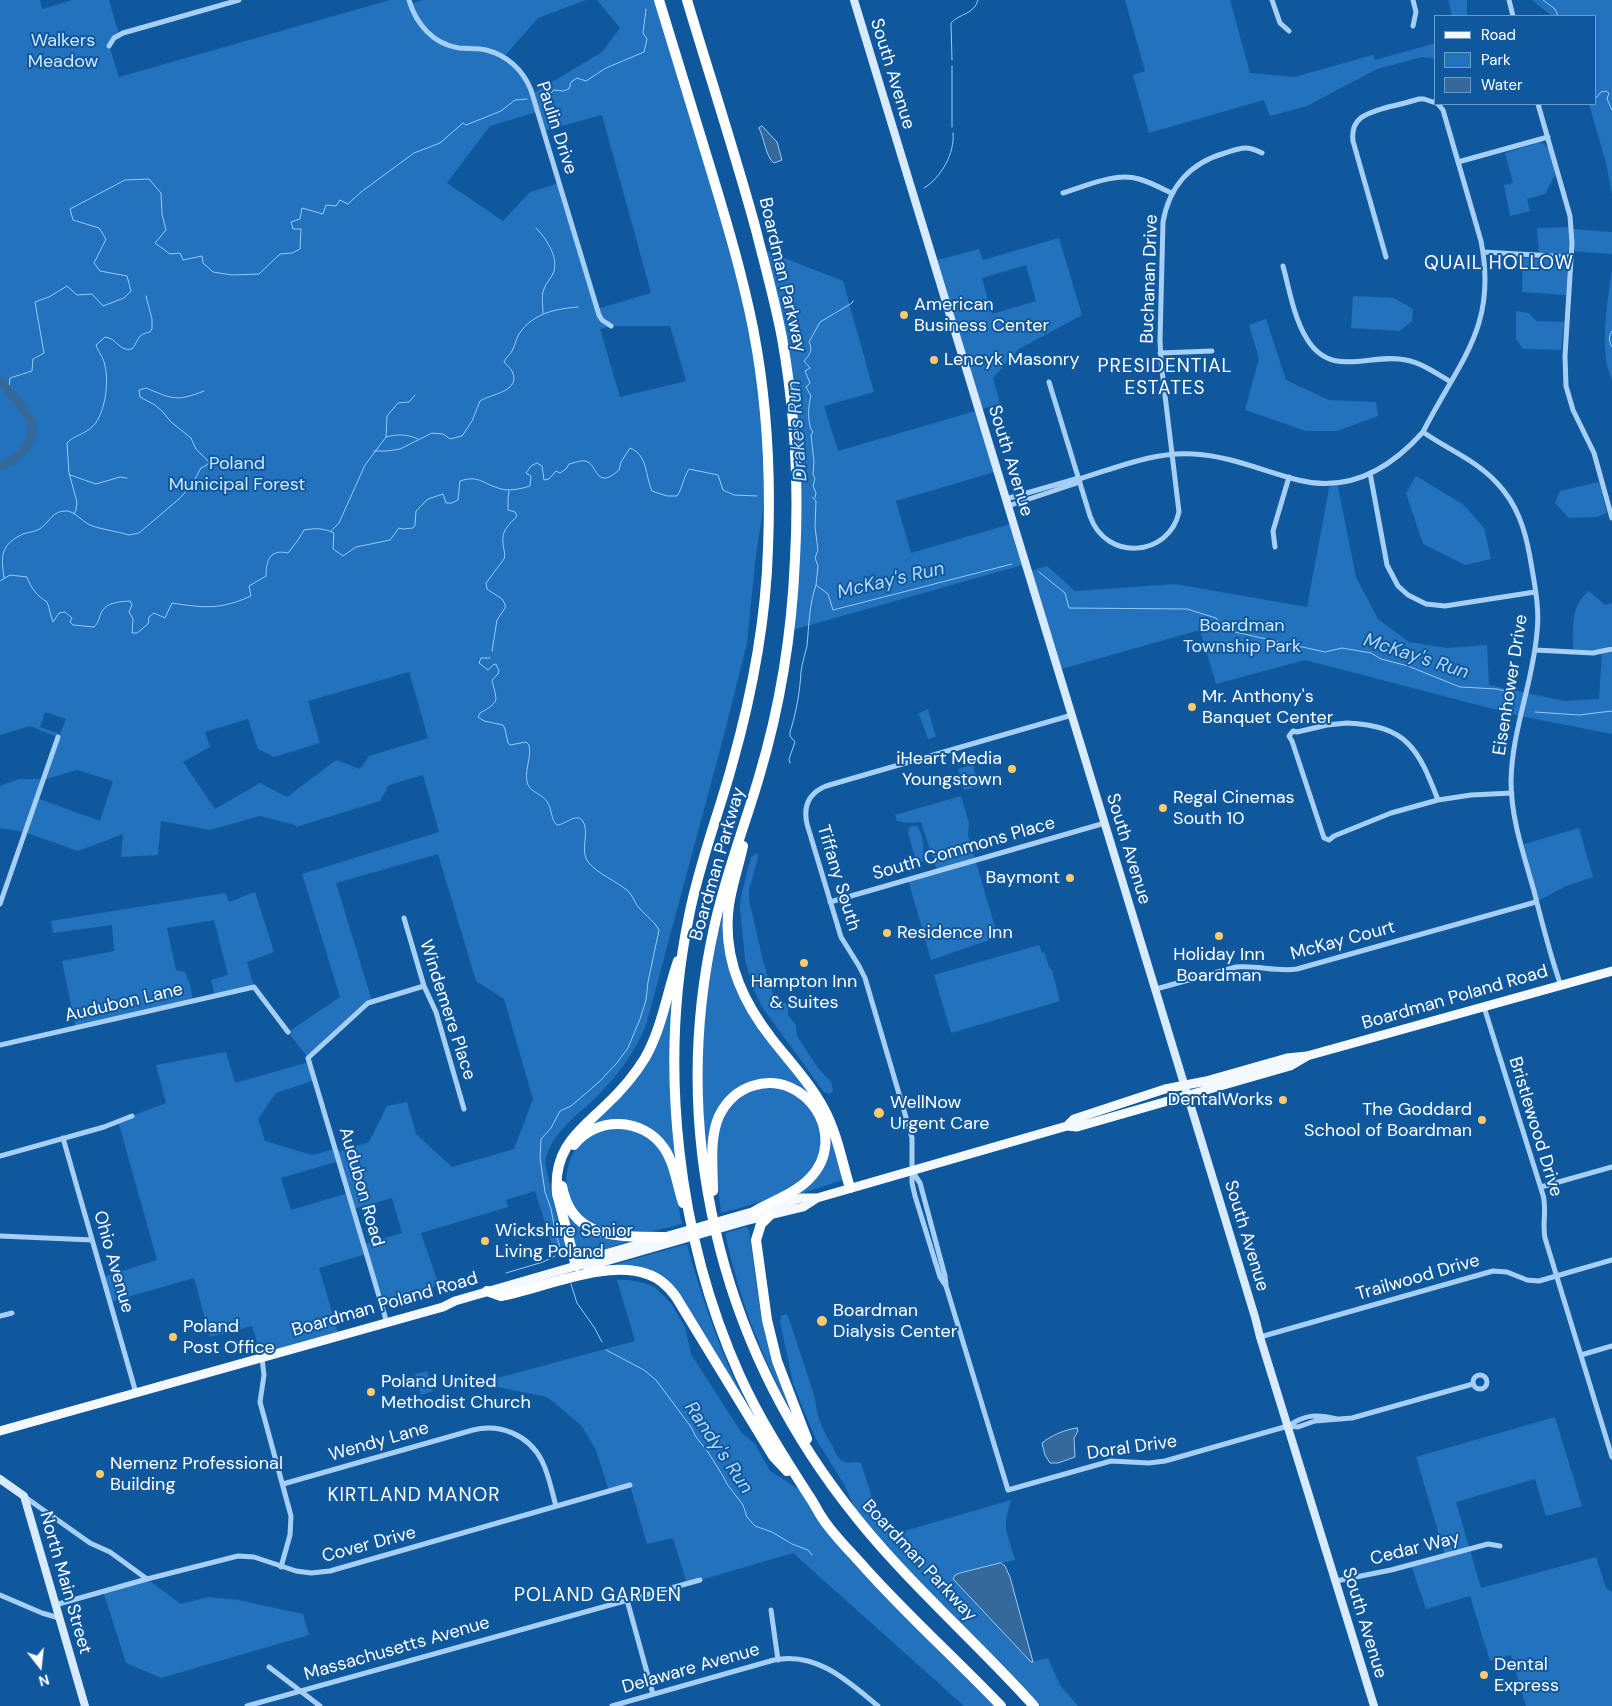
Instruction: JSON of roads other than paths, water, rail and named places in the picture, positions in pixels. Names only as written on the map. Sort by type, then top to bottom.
[{"type":"highway","name":"Boardman Parkway","points":[[659,0],[723,208],[744,288],[760,372],[767,432],[769,471],[764,608],[754,673],[732,766],[695,891],[685,938],[676,1016],[675,1098],[680,1156],[693,1233],[714,1311],[741,1377],[768,1431],[822,1518],[865,1569],[1001,1706]]},
{"type":"highway","name":"Boardman Parkway","points":[[687,0],[769,277],[782,338],[791,405],[797,484],[793,594],[777,706],[759,779],[720,904],[704,980],[697,1073],[698,1121],[702,1160],[731,1286],[753,1349],[784,1411],[844,1503],[895,1563],[1034,1706]]},
{"type":"highway","points":[[759,779],[729,905],[728,930],[732,960],[749,1006],[764,1029],[808,1084],[824,1109],[832,1127],[850,1188]]},
{"type":"highway","points":[[576,1266],[556,1194],[558,1165],[570,1140],[619,1093],[646,1056],[658,1029],[668,989],[685,938]]},
{"type":"highway","points":[[713,1212],[713,1136],[720,1115],[730,1100],[747,1088],[767,1083],[783,1085],[804,1095],[818,1111],[825,1130],[824,1151],[819,1167],[807,1181],[755,1211]]},
{"type":"highway","points":[[664,1241],[601,1233],[584,1225],[572,1212],[564,1196],[562,1185],[564,1161],[576,1142],[588,1132],[606,1125],[625,1124],[645,1130],[656,1139],[664,1148],[672,1164],[693,1233]]},
{"type":"highway","points":[[770,1215],[761,1224],[756,1240],[766,1320],[777,1361],[816,1462]]},
{"type":"highway","points":[[487,1291],[501,1296],[605,1271],[638,1271],[655,1277],[670,1289],[676,1297],[773,1456],[802,1486]]},
{"type":"main road","name":"South Avenue","points":[[854,0],[1374,1706]]},
{"type":"main road","name":"Boardman Poland Road","points":[[1067,1126],[1074,1119],[1166,1089],[1206,1081],[1287,1058],[1308,1056],[1612,971]]},
{"type":"main road","name":"Boardman Poland Road","points":[[744,1218],[755,1211],[801,1198],[817,1198],[1067,1126],[1077,1127],[1290,1066],[1308,1056]]},
{"type":"main road","name":"Boardman Poland Road","points":[[0,1431],[443,1307],[455,1300],[576,1266],[591,1258],[664,1241],[744,1218],[770,1215],[804,1207],[817,1198]]},
{"type":"main road","name":"North Main Street","points":[[0,1479],[24,1496],[85,1706]]},
{"type":"street","points":[[109,46],[114,38],[123,33],[239,0]]},
{"type":"street","name":"Paulin Drive","points":[[409,0],[417,20],[431,36],[450,46],[481,49],[496,53],[510,61],[524,76],[531,90],[599,315],[602,320],[611,326]]},
{"type":"street","points":[[1272,0],[1280,23],[1289,32]]},
{"type":"street","points":[[1412,26],[1416,12],[1413,0]]},
{"type":"street","points":[[1509,0],[1514,15]]},
{"type":"street","points":[[1386,257],[1353,141],[1354,126],[1360,118],[1368,113],[1419,99],[1434,102]]},
{"type":"street","points":[[1007,502],[1143,460],[1172,454],[1194,454],[1229,459],[1309,482],[1330,483],[1351,480],[1370,473],[1385,466],[1399,456],[1423,432],[1469,350],[1481,319],[1486,286],[1483,252],[1443,110],[1439,105]]},
{"type":"street","points":[[1538,105],[1570,216],[1572,234],[1564,361],[1566,386],[1573,410],[1596,458],[1612,518]]},
{"type":"street","points":[[1458,162],[1548,137]]},
{"type":"street","name":"Buchanan Drive","points":[[1049,382],[1093,523],[1100,535],[1112,544],[1120,547],[1134,548],[1162,540],[1174,528],[1179,512],[1160,353],[1163,222],[1171,193],[1187,173],[1209,158],[1243,148],[1251,148],[1262,153]]},
{"type":"street","points":[[1063,193],[1127,177],[1141,179],[1171,193]]},
{"type":"street","points":[[1483,252],[1571,257]]},
{"type":"street","points":[[1283,266],[1302,331],[1310,344],[1321,354],[1347,363],[1389,358],[1406,360],[1421,365],[1451,382]]},
{"type":"street","points":[[1160,353],[1212,351]]},
{"type":"street","name":"Eisenhower Drive","points":[[1423,432],[1482,469],[1497,482],[1508,496],[1524,530],[1538,619],[1535,650],[1515,736],[1512,757],[1512,793],[1517,833],[1561,986]]},
{"type":"street","points":[[1370,473],[1387,565],[1398,586],[1408,595],[1426,604],[1445,606],[1535,592]]},
{"type":"street","points":[[1275,547],[1272,532],[1289,477]]},
{"type":"street","points":[[1535,650],[1593,653],[1612,648]]},
{"type":"street","name":"Tiffany South","points":[[1008,1490],[946,1286],[940,1277],[915,1196],[912,1183],[912,1138],[864,974],[841,937],[805,816],[805,809],[809,799],[816,791],[826,786],[1072,715]]},
{"type":"street","points":[[1438,800],[1416,751],[1406,740],[1393,732],[1370,725],[1347,724],[1293,731],[1290,733],[1289,738],[1292,741],[1326,840],[1391,813],[1438,800],[1471,795],[1512,793]]},
{"type":"street","points":[[0,904],[58,737]]},
{"type":"street","name":"South Commons Place","points":[[830,902],[1105,823]]},
{"type":"street","name":"McKay Court","points":[[1156,989],[1236,967],[1249,966],[1277,970],[1296,969],[1536,902]]},
{"type":"street","name":"Windemere Place","points":[[404,918],[424,986],[436,1012],[464,1109]]},
{"type":"street","name":"Audubon Lane","points":[[0,1045],[254,986],[288,1032]]},
{"type":"street","name":"Audubon Road","points":[[387,1322],[308,1058],[315,1054],[363,1006],[372,1001],[424,986]]},
{"type":"street","name":"Bristlewood Drive","points":[[1484,1007],[1541,1187],[1546,1208],[1544,1235],[1612,1457]]},
{"type":"street","points":[[0,1156],[132,1116]]},
{"type":"street","name":"Ohio Avenue","points":[[63,1138],[136,1394]]},
{"type":"street","points":[[1541,1187],[1612,1167]]},
{"type":"street","points":[[0,1236],[92,1240]]},
{"type":"street","name":"Trailwood Drive","points":[[1260,1337],[1489,1272],[1507,1272],[1531,1281],[1539,1281],[1612,1260]]},
{"type":"street","points":[[0,1316],[12,1313]]},
{"type":"street","points":[[1581,1355],[1612,1346]]},
{"type":"street","points":[[262,1358],[264,1375],[260,1402],[289,1506],[291,1525],[288,1546],[281,1567]]},
{"type":"street","name":"Doral Drive","points":[[1008,1490],[1111,1462],[1148,1463],[1164,1461],[1288,1426],[1298,1427],[1315,1421],[1352,1418],[1473,1384]]},
{"type":"street","name":"Wendy Lane","points":[[283,1484],[472,1430],[495,1428],[516,1434],[533,1448],[545,1469],[556,1506]]},
{"type":"street","points":[[1605,1434],[1612,1432]]},
{"type":"street","name":"Cover Drive","points":[[55,1605],[238,1556],[254,1557],[304,1573],[330,1571],[630,1485]]},
{"type":"street","points":[[24,1496],[90,1543],[110,1552],[147,1579]]},
{"type":"street","name":"Cedar Way","points":[[1336,1581],[1387,1571],[1488,1544],[1500,1546]]},
{"type":"street","name":"Massachusetts Avenue","points":[[247,1706],[700,1580]]},
{"type":"street","points":[[0,1595],[42,1613],[59,1618]]},
{"type":"street","points":[[627,1600],[653,1694]]},
{"type":"street","points":[[771,1610],[778,1660]]},
{"type":"street","name":"Delaware Avenue","points":[[612,1706],[778,1660],[812,1662],[832,1670],[850,1682],[878,1706]]},
{"type":"street","points":[[269,1667],[320,1706]]},
{"type":"water","points":[[762,126],[777,142],[782,160],[774,163],[769,157],[759,128]]},
{"type":"water","points":[[1077,1428],[1078,1431],[1074,1438],[1075,1457],[1058,1463],[1050,1463],[1045,1455],[1042,1443],[1058,1433]]},
{"type":"water","points":[[1001,1563],[1005,1566],[1010,1577],[1033,1662],[953,1579],[955,1575],[960,1573]]},
{"type":"waterway","name":"Drake's Run","points":[[952,60],[951,23],[973,9],[978,0]]},
{"type":"waterway","points":[[1543,0],[1555,9],[1558,15]]},
{"type":"waterway","points":[[539,96],[547,97],[554,90],[563,91],[569,89],[571,82],[577,78],[586,81],[606,68],[644,52],[647,39],[643,33],[646,9]]},
{"type":"waterway","name":"Drake's Run","points":[[952,66],[952,127]]},
{"type":"waterway","points":[[1597,97],[1601,92],[1606,91],[1609,93],[1607,99],[1612,110]]},
{"type":"waterway","points":[[9,390],[10,378],[32,371],[33,359],[44,353],[35,302],[49,297],[67,286],[77,295],[92,294],[103,306],[124,298],[131,291],[127,276],[100,271],[94,263],[106,239],[99,228],[73,220],[70,209],[125,180],[149,179],[161,193],[162,214],[166,230],[155,243],[170,254],[180,253],[183,260],[202,256],[203,263],[213,272],[232,275],[259,274],[280,254],[292,253],[300,249],[301,229],[293,229],[291,222],[300,219],[302,208],[323,214],[326,205],[336,206],[340,200],[348,204],[361,192],[414,153],[440,143],[463,123],[466,125],[501,111],[515,100],[527,99]]},
{"type":"waterway","name":"Drake's Run","points":[[924,188],[936,178],[946,164],[952,149],[953,133]]},
{"type":"waterway","points":[[536,228],[544,237],[553,253],[555,265],[554,271],[543,292],[543,313]]},
{"type":"waterway","points":[[74,514],[77,502],[69,473],[67,443],[93,426],[103,406],[106,373],[103,360],[96,345],[105,337],[124,349],[132,349],[140,336],[150,332],[152,329],[152,319],[146,296]]},
{"type":"waterway","name":"Drake's Run","points":[[815,498],[811,435],[813,432],[809,415],[811,396],[806,387],[810,383],[805,371],[810,368],[804,361],[810,352],[809,342],[820,322],[853,301]]},
{"type":"waterway","points":[[374,451],[400,449],[432,433],[443,434],[450,439],[462,436],[472,421],[480,401],[504,391],[513,384],[512,371],[504,362],[525,327],[545,313],[578,307]]},
{"type":"waterway","name":"McKay's Run","points":[[1612,331],[1609,339],[1612,347]]},
{"type":"waterway","points":[[0,382],[13,395],[26,413],[31,422],[32,429],[31,437],[24,450],[13,460],[0,466]]},
{"type":"waterway","points":[[4,578],[2,563],[4,552],[10,542],[23,534],[41,528],[61,511],[68,511],[92,526],[129,535],[139,533],[180,498],[191,486],[201,468],[209,462],[196,449],[191,438],[171,422],[155,405],[140,397],[139,390],[146,388],[175,398],[187,397],[204,391]]},
{"type":"waterway","points":[[331,531],[339,523],[365,465],[386,437],[387,416],[398,403],[409,402],[415,395]]},
{"type":"waterway","points":[[386,437],[402,435],[418,439]]},
{"type":"waterway","name":"Drake's Run","points":[[0,581],[10,575],[27,577],[35,591],[47,602],[53,622],[59,613],[65,612],[72,618],[70,622],[73,625],[94,627],[102,611],[108,605],[116,602],[130,601],[132,605],[129,612],[133,619],[132,633],[137,633],[148,624],[149,617],[154,613],[165,618],[172,603],[212,607],[230,604],[251,596],[249,586],[266,576],[268,560],[274,554],[288,553],[304,530],[319,529],[334,533],[333,549],[343,556],[356,547],[390,540],[399,528],[413,528],[416,511],[428,499],[443,494],[446,503],[458,500],[460,481],[476,479],[506,490],[530,486],[531,476],[526,473],[531,466],[537,463],[542,466],[544,480],[549,479],[556,471],[560,473],[569,464],[579,461],[589,463],[601,477],[605,478],[619,470],[621,462],[630,448],[636,451],[643,461],[652,491],[667,496],[677,496],[689,469],[718,475],[723,490],[734,495],[757,496]]},
{"type":"waterway","points":[[70,475],[96,484],[120,477],[127,478]]},
{"type":"waterway","name":"Randy's Run","points":[[492,651],[497,620],[505,608],[505,604],[502,599],[487,589],[486,583],[504,559],[503,534],[517,516],[515,512],[508,510],[509,491]]},
{"type":"waterway","name":"McKay's Run","points":[[812,497],[816,501],[815,527],[818,550],[815,558],[818,566],[816,585],[828,594],[833,610],[1012,564]]},
{"type":"waterway","name":"McKay's Run","points":[[1039,572],[1065,593],[1069,608],[1187,609],[1216,618],[1226,630],[1325,652],[1342,648],[1371,653],[1381,659],[1408,666],[1460,687],[1497,689],[1514,693]]},
{"type":"waterway","points":[[790,763],[789,759],[795,742],[790,736],[790,732],[800,687],[801,669],[807,646],[811,608],[816,585]]},
{"type":"waterway","name":"Randy's Run","points":[[490,658],[481,658],[479,663],[488,670],[496,664],[499,671],[492,680],[496,699],[495,703],[480,713],[478,717],[484,721],[503,725],[510,745],[526,742],[529,745],[526,776],[530,788],[546,800],[557,825],[576,818],[582,820],[585,830],[585,852],[588,862],[628,891],[639,908],[659,930],[646,1000],[628,1048],[599,1082],[571,1106],[560,1111],[551,1128],[541,1139],[540,1158],[545,1192],[563,1256]]},
{"type":"waterway","name":"McKay's Run","points":[[1535,712],[1579,715],[1612,711]]},
{"type":"waterway","points":[[506,1273],[543,1262],[555,1256]]},
{"type":"waterway","name":"Randy's Run","points":[[571,1284],[577,1303],[602,1342]]},
{"type":"waterway","name":"Randy's Run","points":[[606,1350],[644,1370],[656,1380],[708,1452],[727,1484],[743,1505],[747,1517],[755,1526],[772,1532],[792,1544],[808,1550],[812,1555]]},
{"type":"place","name":"American Business Center","points":[[904,315]]},
{"type":"place","name":"Lencyk Masonry","points":[[934,360]]},
{"type":"place","name":"Mr. Anthony's Banquet Center","points":[[1192,707]]},
{"type":"place","name":"iHeart Media Youngstown","points":[[1012,769]]},
{"type":"place","name":"Regal Cinemas South 10","points":[[1163,808]]},
{"type":"place","name":"Baymont","points":[[1070,878]]},
{"type":"place","name":"Residence Inn","points":[[887,933]]},
{"type":"place","name":"Holiday Inn Boardman","points":[[1219,936]]},
{"type":"place","name":"Hampton Inn & Suites","points":[[804,963]]},
{"type":"place","name":"DentalWorks","points":[[1283,1100]]},
{"type":"place","name":"WellNow Urgent Care","points":[[879,1113]]},
{"type":"place","name":"The Goddard School of Boardman","points":[[1482,1120]]},
{"type":"place","name":"Wickshire Senior Living Poland","points":[[485,1241]]},
{"type":"place","name":"Boardman Dialysis Center","points":[[822,1321]]},
{"type":"place","name":"Poland Post Office","points":[[173,1337]]},
{"type":"place","name":"Poland United Methodist Church","points":[[371,1392]]},
{"type":"place","name":"Nemenz Professional Building","points":[[100,1474]]},
{"type":"place","name":"Dental Express","points":[[1484,1675]]},
{"type":"district","name":"QUAIL HOLLOW","points":[[1499,264]]},
{"type":"district","name":"PRESIDENTIAL ESTATES","points":[[1165,378]]},
{"type":"district","name":"KIRTLAND MANOR","points":[[414,1496]]},
{"type":"district","name":"POLAND GARDEN","points":[[598,1596]]},
{"type":"park label","name":"Walkers Meadow","points":[[63,51]]},
{"type":"park label","name":"Poland Municipal Forest","points":[[237,474]]},
{"type":"park label","name":"Boardman Township Park","points":[[1242,636]]}]
